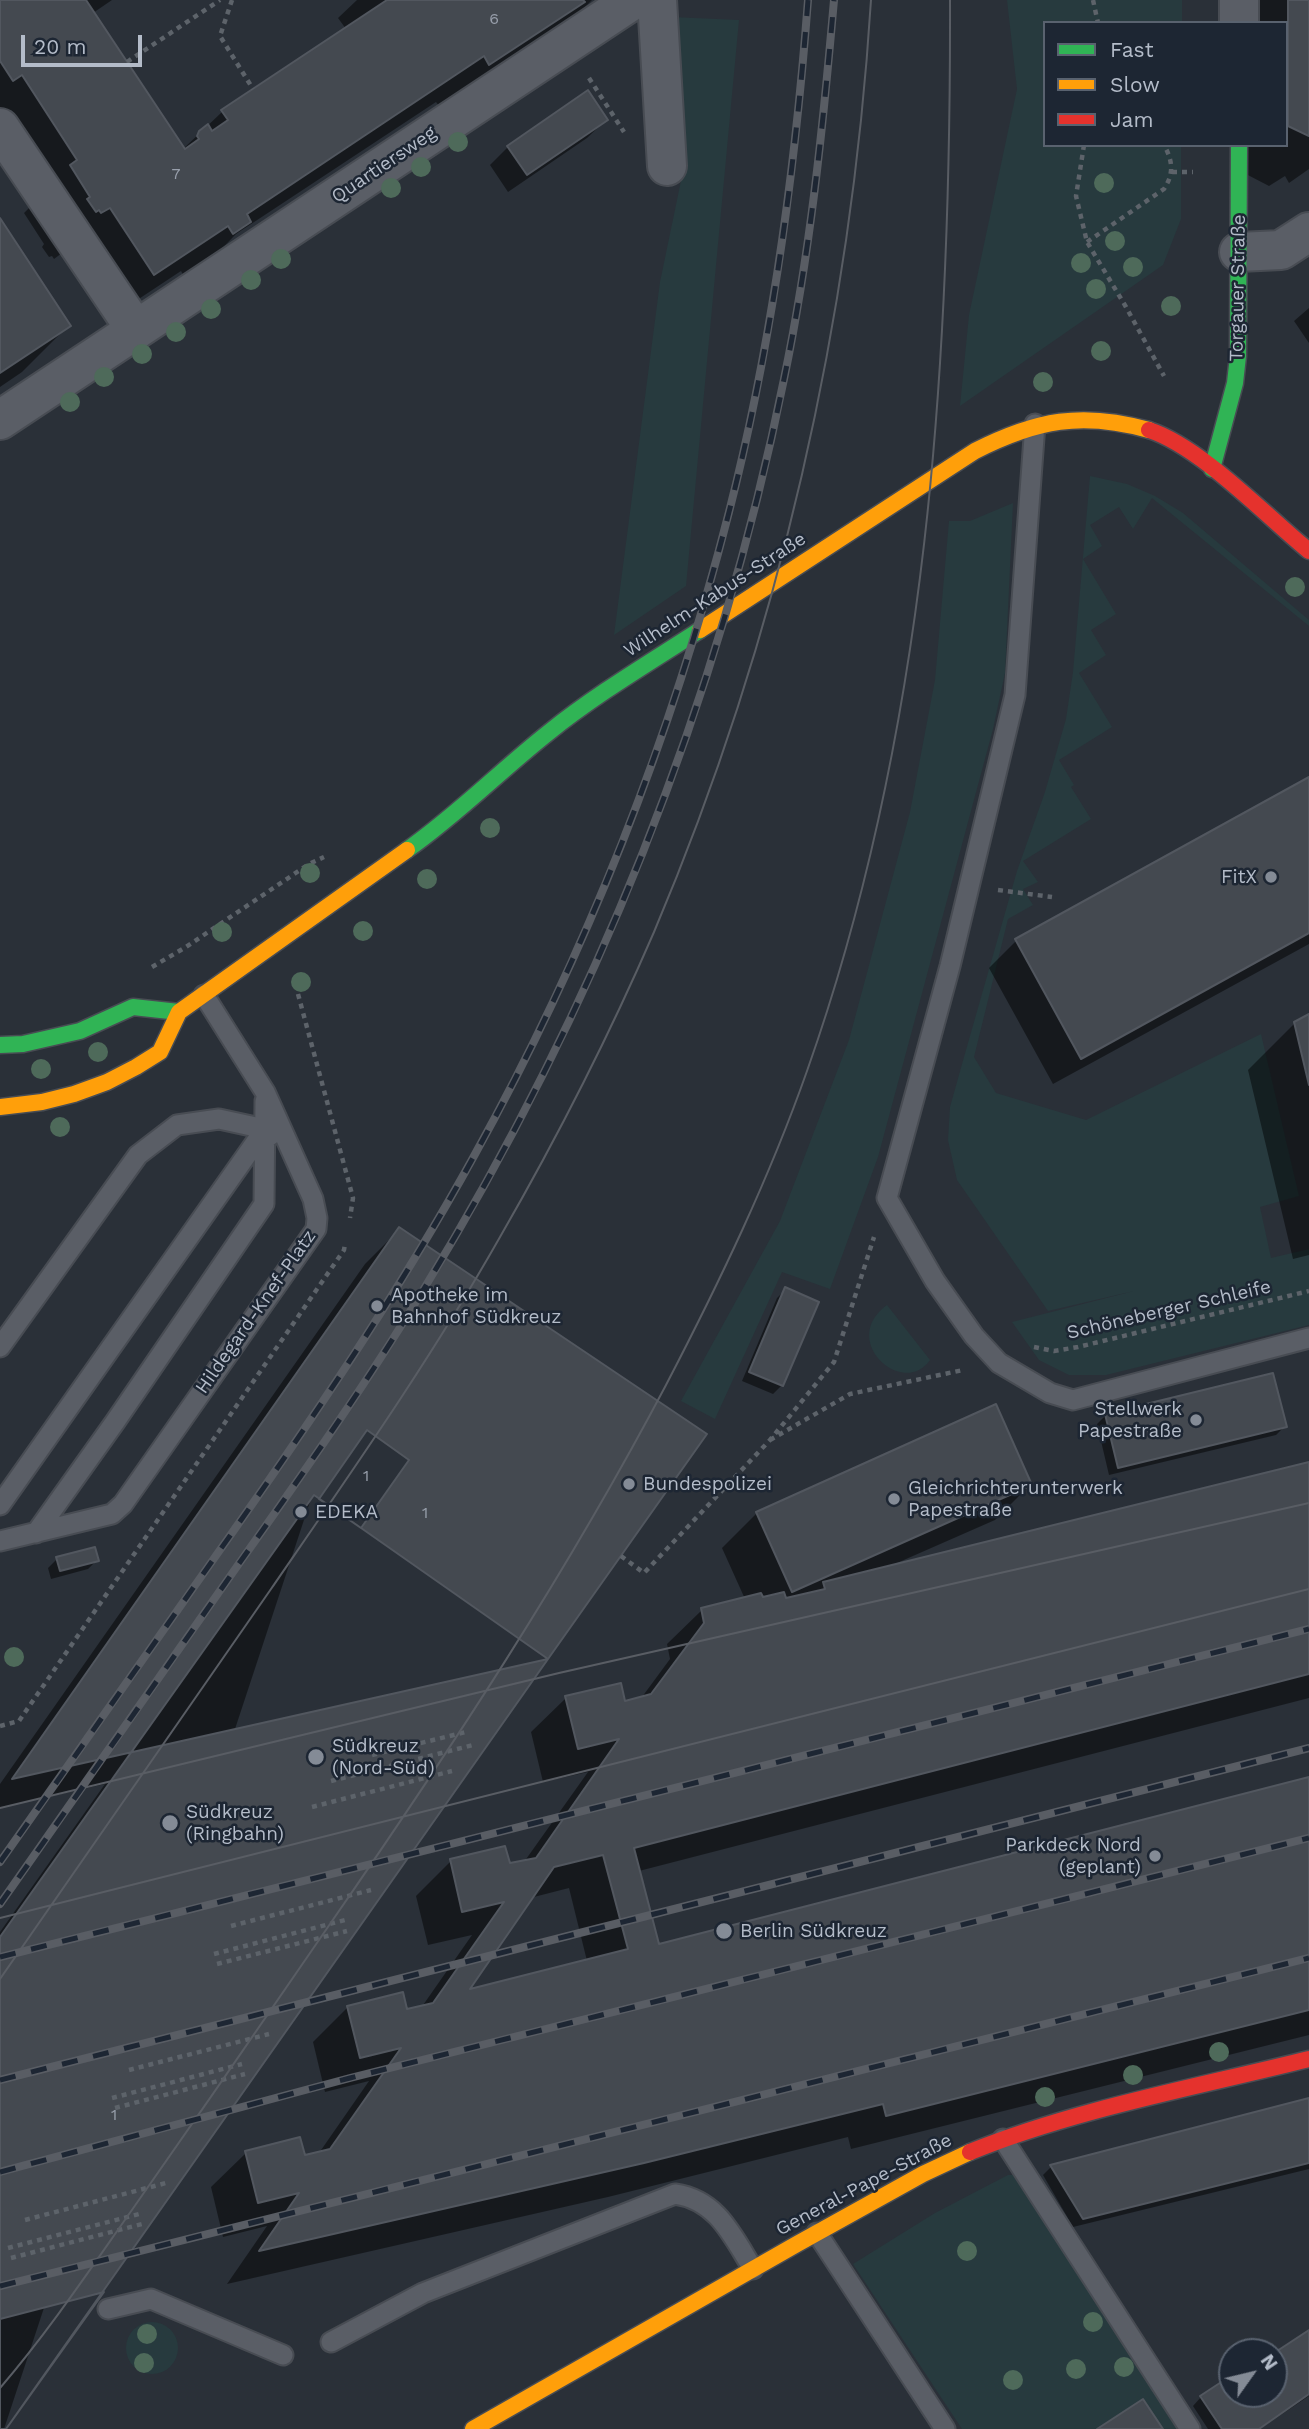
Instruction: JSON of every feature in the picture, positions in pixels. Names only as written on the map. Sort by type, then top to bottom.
[{"type":"street","name":"Quartiersweg","points":[[0,420],[633,0]]},
{"type":"street","points":[[657,0],[667,166]]},
{"type":"street","points":[[1239,0],[1239,21]]},
{"type":"street","points":[[0,128],[136,330]]},
{"type":"street","name":"Torgauer Straße","points":[[1212,469],[1235,383],[1238,356],[1239,147]]},
{"type":"street","points":[[1239,252],[1281,250],[1309,232]]},
{"type":"street","name":"Wilhelm-Kabus-Straße","points":[[0,1107],[42,1102],[74,1094],[107,1082],[160,1052],[179,1013],[419,842],[550,731],[609,689],[975,451],[1012,431],[1035,424],[1080,419],[1126,425],[1170,439],[1212,469],[1309,551]]},
{"type":"street","points":[[0,1045],[23,1044],[80,1031],[133,1007],[179,1013]]},
{"type":"street","name":"General-Pape-Straße","points":[[473,2429],[923,2174],[1003,2139],[1092,2113],[1309,2059]]},
{"type":"lane","points":[[1035,424],[1015,695],[950,966],[887,1198],[935,1281],[974,1336],[999,1363],[1050,1393],[1073,1399],[1309,1338]]},
{"type":"lane","name":"Hildegard-Knef-Platz","points":[[0,1541],[112,1514],[123,1504],[316,1229],[313,1199],[265,1093],[204,995]]},
{"type":"lane","points":[[36,1533],[264,1204],[265,1093]]},
{"type":"lane","points":[[0,1347],[138,1155],[177,1125],[219,1119],[265,1129],[292,1156]]},
{"type":"lane","points":[[0,1505],[265,1129]]},
{"type":"lane","points":[[1003,2139],[1190,2429]]},
{"type":"lane","points":[[331,2342],[423,2293],[675,2194],[690,2196],[705,2203],[729,2230],[753,2269]]},
{"type":"lane","points":[[817,2233],[945,2429]]},
{"type":"lane","points":[[108,2309],[151,2299],[283,2355]]},
{"type":"path","points":[[127,62],[220,0]]},
{"type":"path","points":[[232,0],[220,36],[253,89]]},
{"type":"path","points":[[1093,0],[1098,21]]},
{"type":"path","points":[[567,43],[629,141]]},
{"type":"path","points":[[1084,147],[1076,196],[1087,242],[1164,376]]},
{"type":"path","points":[[1087,242],[1164,189],[1172,172],[1165,147]]},
{"type":"path","points":[[1172,172],[1192,172]]},
{"type":"path","points":[[145,972],[309,864],[334,852]]},
{"type":"path","points":[[998,890],[1052,897]]},
{"type":"path","points":[[298,994],[353,1198],[349,1224]]},
{"type":"path","points":[[621,1556],[644,1573],[770,1440],[834,1362],[887,1198]]},
{"type":"path","points":[[0,1726],[19,1721],[237,1403],[286,1337],[344,1250],[346,1237]]},
{"type":"path","name":"Schöneberger Schleife","points":[[1036,1347],[1054,1351],[1078,1347],[1309,1291]]},
{"type":"path","points":[[770,1440],[850,1394],[999,1363]]},
{"type":"path","points":[[372,1755],[466,1732]]},
{"type":"path","points":[[331,1781],[473,1745]]},
{"type":"path","points":[[312,1808],[452,1771]]},
{"type":"path","points":[[231,1926],[371,1890]]},
{"type":"path","points":[[214,1954],[345,1920]]},
{"type":"path","points":[[217,1964],[347,1931]]},
{"type":"path","points":[[129,2070],[269,2034]]},
{"type":"path","points":[[112,2098],[242,2064]]},
{"type":"path","points":[[115,2108],[245,2074]]},
{"type":"path","points":[[26,2220],[166,2183]]},
{"type":"path","points":[[8,2248],[139,2214]]},
{"type":"path","points":[[11,2258],[142,2224]]},
{"type":"green space","points":[[1007,0],[1182,0],[1182,21],[1043,21],[1043,147],[1181,147],[1181,219],[1163,265],[960,406],[969,315],[1017,89]]},
{"type":"green space","points":[[672,17],[739,20],[686,586],[614,635],[660,282],[683,171]]},
{"type":"green space","points":[[1090,476],[1127,484],[1155,496],[1183,513],[1309,620],[1309,626],[1152,498],[1133,529],[1119,507],[1090,525],[1102,546],[1083,559],[1116,614],[1091,630],[1106,655],[1079,673],[1112,727],[1059,760],[1074,785],[1071,787],[1091,819],[1023,861],[1038,882],[1023,889],[1033,905],[1008,919],[974,1057],[996,1093],[1086,1120],[1261,1034],[1299,1196],[1260,1207],[1271,1258],[1309,1249],[1309,1325],[1106,1375],[1069,1375],[1039,1360],[1012,1322],[1134,1291],[1048,1311],[957,1180],[948,1140],[950,1107],[964,1057],[1017,871],[1045,792],[1066,719],[1073,672]]},
{"type":"green space","points":[[1013,503],[1005,673],[993,729],[878,1157],[830,1289],[782,1272],[715,1419],[681,1401],[780,1221],[849,1040],[910,812],[935,680],[949,521],[970,521]]},
{"type":"green space","points":[[887,1305],[930,1360],[918,1370],[905,1373],[892,1369],[880,1360],[872,1348],[869,1334],[874,1319]]},
{"type":"green space","points":[[1008,2175],[1013,2175],[1183,2429],[962,2429],[853,2264],[935,2213]]},
{"type":"green space","points":[[152,2322],[171,2329],[178,2348],[171,2367],[152,2374],[133,2367],[126,2348],[133,2329]]},
{"type":"building","points":[[0,0],[86,0],[185,149],[199,139],[199,131],[208,124],[212,131],[228,120],[221,110],[387,0],[585,2],[489,65],[484,56],[247,214],[251,222],[233,234],[228,226],[154,275],[110,208],[101,213],[99,210],[96,212],[70,165],[77,160],[22,75],[13,81],[0,61]]},
{"type":"building","points":[[1288,0],[1309,0],[1309,136],[1288,126]]},
{"type":"building","points":[[588,90],[608,120],[527,175],[507,146]]},
{"type":"building","points":[[0,218],[71,326],[0,373]]},
{"type":"building","points":[[1309,777],[1309,933],[1081,1059],[1015,939]]},
{"type":"building","points":[[1309,1014],[1309,1085],[1294,1022]]},
{"type":"building","points":[[399,1227],[707,1434],[548,1659],[12,1779]]},
{"type":"building","points":[[785,1287],[819,1302],[783,1386],[749,1372]]},
{"type":"building","name":"Stellwerk Papestraße","points":[[1273,1373],[1287,1427],[1118,1468],[1105,1414]]},
{"type":"building","name":"Gleichrichterunterwerk Papestraße","points":[[996,1404],[1032,1485],[792,1592],[756,1512]]},
{"type":"building","points":[[367,1430],[409,1460],[361,1528],[319,1499]]},
{"type":"building","name":"Parkdeck Nord (geplant)","points":[[1309,1462],[1309,1674],[634,1848],[659,1944],[1309,1777],[1309,2010],[886,2116],[883,2104],[644,2163],[259,2251],[299,2193],[258,2203],[245,2151],[300,2137],[305,2155],[330,2149],[401,2048],[360,2058],[347,2006],[403,1992],[407,2009],[433,2003],[504,1902],[462,1912],[450,1859],[505,1846],[510,1863],[536,1858],[619,1739],[578,1749],[565,1696],[621,1683],[625,1701],[651,1694],[704,1623],[701,1608],[761,1593],[763,1597],[784,1592],[786,1598],[825,1589],[823,1582]],"holes":[[[603,1855],[628,1949],[470,1989],[554,1867]]]},
{"type":"building","points":[[314,1495],[548,1659],[6,2429],[0,2429],[0,1937]]},
{"type":"building","points":[[95,1547],[99,1561],[60,1571],[56,1557]]},
{"type":"building","points":[[1309,2098],[1309,2163],[1083,2219],[1050,2165]]},
{"type":"building","points":[[104,2292],[6,2429],[0,2429],[0,2319]]},
{"type":"building","points":[[1309,2330],[1309,2394],[1259,2429],[1222,2429],[1200,2396],[1218,2384],[1218,2408],[1288,2408],[1288,2344]]},
{"type":"building","points":[[1143,2399],[1163,2429],[1097,2429]]},
{"type":"tram line","points":[[0,1979],[330,1503],[446,1327],[542,1162],[601,1048],[654,932],[738,707],[772,592],[802,475],[827,357],[846,239],[861,120],[871,0]]},
{"type":"tram line","points":[[0,2388],[69,2299],[208,2101],[375,1858],[548,1592],[666,1385],[760,1191],[792,1111],[848,942],[881,810],[906,677],[924,542],[937,407],[945,271],[950,0]]},
{"type":"tram line","points":[[0,1808],[559,1673],[1309,1503]]},
{"type":"tram line","points":[[0,1918],[1309,1589]]},
{"type":"railway","points":[[0,1862],[283,1459],[414,1259],[515,1080],[589,923],[653,761],[681,679],[706,596],[744,449],[780,258],[808,0]]},
{"type":"railway","points":[[0,1904],[309,1464],[400,1327],[484,1185],[542,1076],[595,965],[643,852],[686,736],[724,619],[757,500],[784,379],[801,285],[820,143],[834,0]]},
{"type":"railway","points":[[0,1957],[1309,1629]]},
{"type":"railway","points":[[0,2080],[1309,1748]]},
{"type":"railway","points":[[0,2172],[350,2078],[1309,1838]]},
{"type":"railway","points":[[0,2286],[1309,1958]]},
{"type":"traffic: fast","points":[[1212,469],[1235,383],[1238,356],[1239,147]]},
{"type":"traffic: fast","points":[[407,850],[566,719],[700,630]]},
{"type":"traffic: fast","points":[[0,1045],[23,1044],[80,1031],[133,1007],[179,1012]]},
{"type":"traffic: slow","points":[[700,630],[975,451],[997,440],[1039,426],[1081,420],[1125,424],[1149,430]]},
{"type":"traffic: slow","points":[[0,1107],[42,1102],[74,1094],[107,1082],[160,1052],[179,1012],[407,850]]},
{"type":"traffic: slow","points":[[473,2429],[797,2244],[923,2174],[970,2152]]},
{"type":"traffic: jam","points":[[1149,430],[1190,451],[1211,466],[1309,551]]},
{"type":"traffic: jam","points":[[970,2152],[1094,2111],[1309,2059]]},
{"type":"place","name":"FitX","points":[[1271,877]]},
{"type":"place","name":"Apotheke im Bahnhof Südkreuz","points":[[377,1306]]},
{"type":"place","name":"Stellwerk Papestraße","points":[[1196,1420]]},
{"type":"place","name":"Bundespolizei","points":[[629,1484]]},
{"type":"place","name":"Gleichrichterunterwerk Papestraße","points":[[894,1499]]},
{"type":"place","name":"EDEKA","points":[[301,1512]]},
{"type":"place","name":"Südkreuz (Nord-Süd)","points":[[316,1757]]},
{"type":"place","name":"Südkreuz (Ringbahn)","points":[[170,1823]]},
{"type":"place","name":"Parkdeck Nord (geplant)","points":[[1155,1856]]},
{"type":"place","name":"Berlin Südkreuz","points":[[724,1931]]}]
